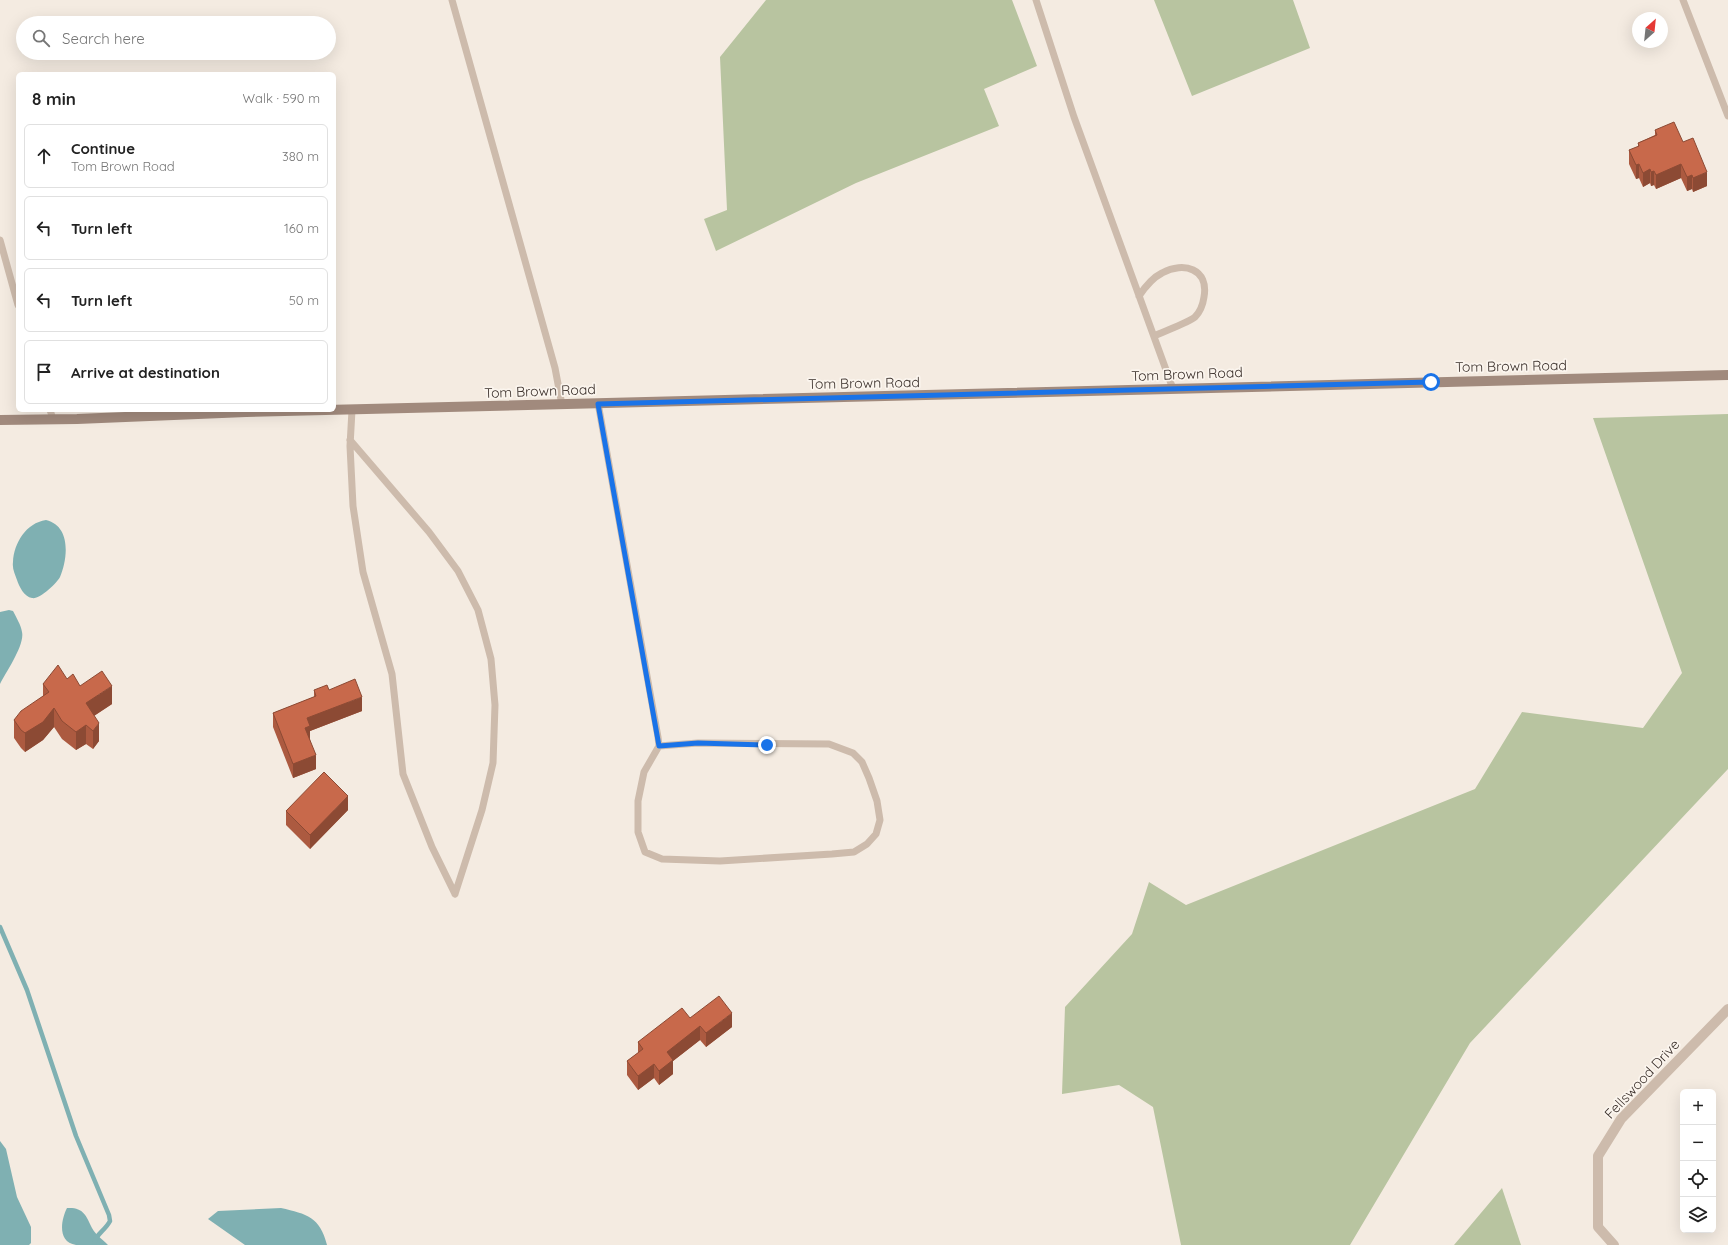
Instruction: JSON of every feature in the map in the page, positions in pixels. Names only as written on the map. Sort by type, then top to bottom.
[{"type":"street","name":"Tom Brown Road","points":[[336,410],[1728,375]]},
{"type":"street","name":"Tom Brown Road","points":[[0,420],[51,414],[202,412]]},
{"type":"street","name":"Fellswood Drive","points":[[1614,1245],[1598,1227],[1598,1156],[1621,1119],[1728,1009]]},
{"type":"lane","points":[[452,0],[555,368],[562,404]]},
{"type":"lane","points":[[1036,0],[1074,117],[1173,389]]},
{"type":"lane","points":[[1683,0],[1728,116]]},
{"type":"lane","points":[[0,240],[16,299]]},
{"type":"lane","points":[[1139,296],[1148,283],[1162,272],[1181,267],[1189,268],[1199,273],[1203,279],[1205,291],[1202,306],[1195,317],[1154,336]]},
{"type":"lane","points":[[598,404],[659,746],[644,772],[638,801],[638,832],[645,852],[662,859],[720,861],[832,854],[854,852],[867,844],[876,834],[880,820],[877,801],[869,778],[862,762],[853,753],[842,748],[829,744],[698,743],[659,746]]},
{"type":"lane","points":[[350,440],[429,532],[458,571],[478,610],[491,658],[495,705],[493,763],[482,810],[455,894],[432,847],[403,774],[392,674],[364,572],[353,506],[350,440],[352,410]]},
{"type":"green space","points":[[766,0],[1012,0],[1037,66],[984,89],[999,126],[856,183],[716,251],[704,219],[727,210],[720,57]]},
{"type":"green space","points":[[1154,0],[1293,0],[1310,48],[1192,96]]},
{"type":"green space","points":[[1728,414],[1728,769],[1470,1043],[1350,1245],[1181,1245],[1153,1107],[1119,1085],[1062,1094],[1065,1007],[1132,934],[1149,882],[1186,905],[1475,789],[1522,712],[1643,728],[1682,673],[1593,418]]},
{"type":"green space","points":[[1502,1188],[1521,1245],[1454,1245]]},
{"type":"water","points":[[46,520],[54,523],[64,536],[66,552],[65,561],[60,577],[55,583],[43,594],[32,598],[24,593],[18,582],[13,567],[14,555],[22,535],[33,525]]},
{"type":"water","points":[[9,610],[13,611],[18,621],[22,632],[22,637],[18,651],[0,684],[0,612]]},
{"type":"water","points":[[0,1141],[6,1149],[17,1197],[31,1227],[31,1243],[29,1245],[0,1245]]},
{"type":"water","points":[[67,1208],[80,1210],[88,1219],[97,1235],[108,1245],[76,1245],[66,1240],[63,1235],[62,1224]]},
{"type":"water","points":[[281,1208],[298,1212],[311,1218],[321,1228],[327,1245],[245,1245],[208,1219],[218,1211]]},
{"type":"building","points":[[1674,122],[1683,142],[1693,138],[1707,172],[1693,178],[1692,175],[1687,177],[1681,164],[1656,175],[1654,171],[1651,172],[1650,169],[1643,173],[1639,164],[1636,165],[1629,150],[1639,146],[1638,143],[1657,135],[1655,130]]},
{"type":"building","points":[[58,665],[67,679],[73,674],[80,686],[102,671],[112,686],[86,703],[99,723],[93,731],[86,725],[76,732],[62,721],[54,708],[43,722],[25,733],[14,720],[21,711],[49,692],[43,684]]},
{"type":"building","points":[[355,679],[362,697],[307,718],[310,726],[305,728],[316,755],[293,764],[273,713],[316,696],[314,690],[327,685],[329,690]]},
{"type":"building","points":[[324,772],[348,796],[310,835],[286,811]]},
{"type":"building","points":[[719,996],[732,1013],[706,1033],[700,1026],[667,1052],[673,1060],[659,1071],[654,1064],[638,1076],[627,1061],[643,1049],[638,1042],[682,1008],[690,1018]]},
{"type":"waterway","points":[[0,927],[27,990],[76,1136],[109,1215],[110,1221],[98,1235],[94,1245]]},
{"type":"route","points":[[767,745],[698,743],[659,746],[598,404],[1431,382]]}]
